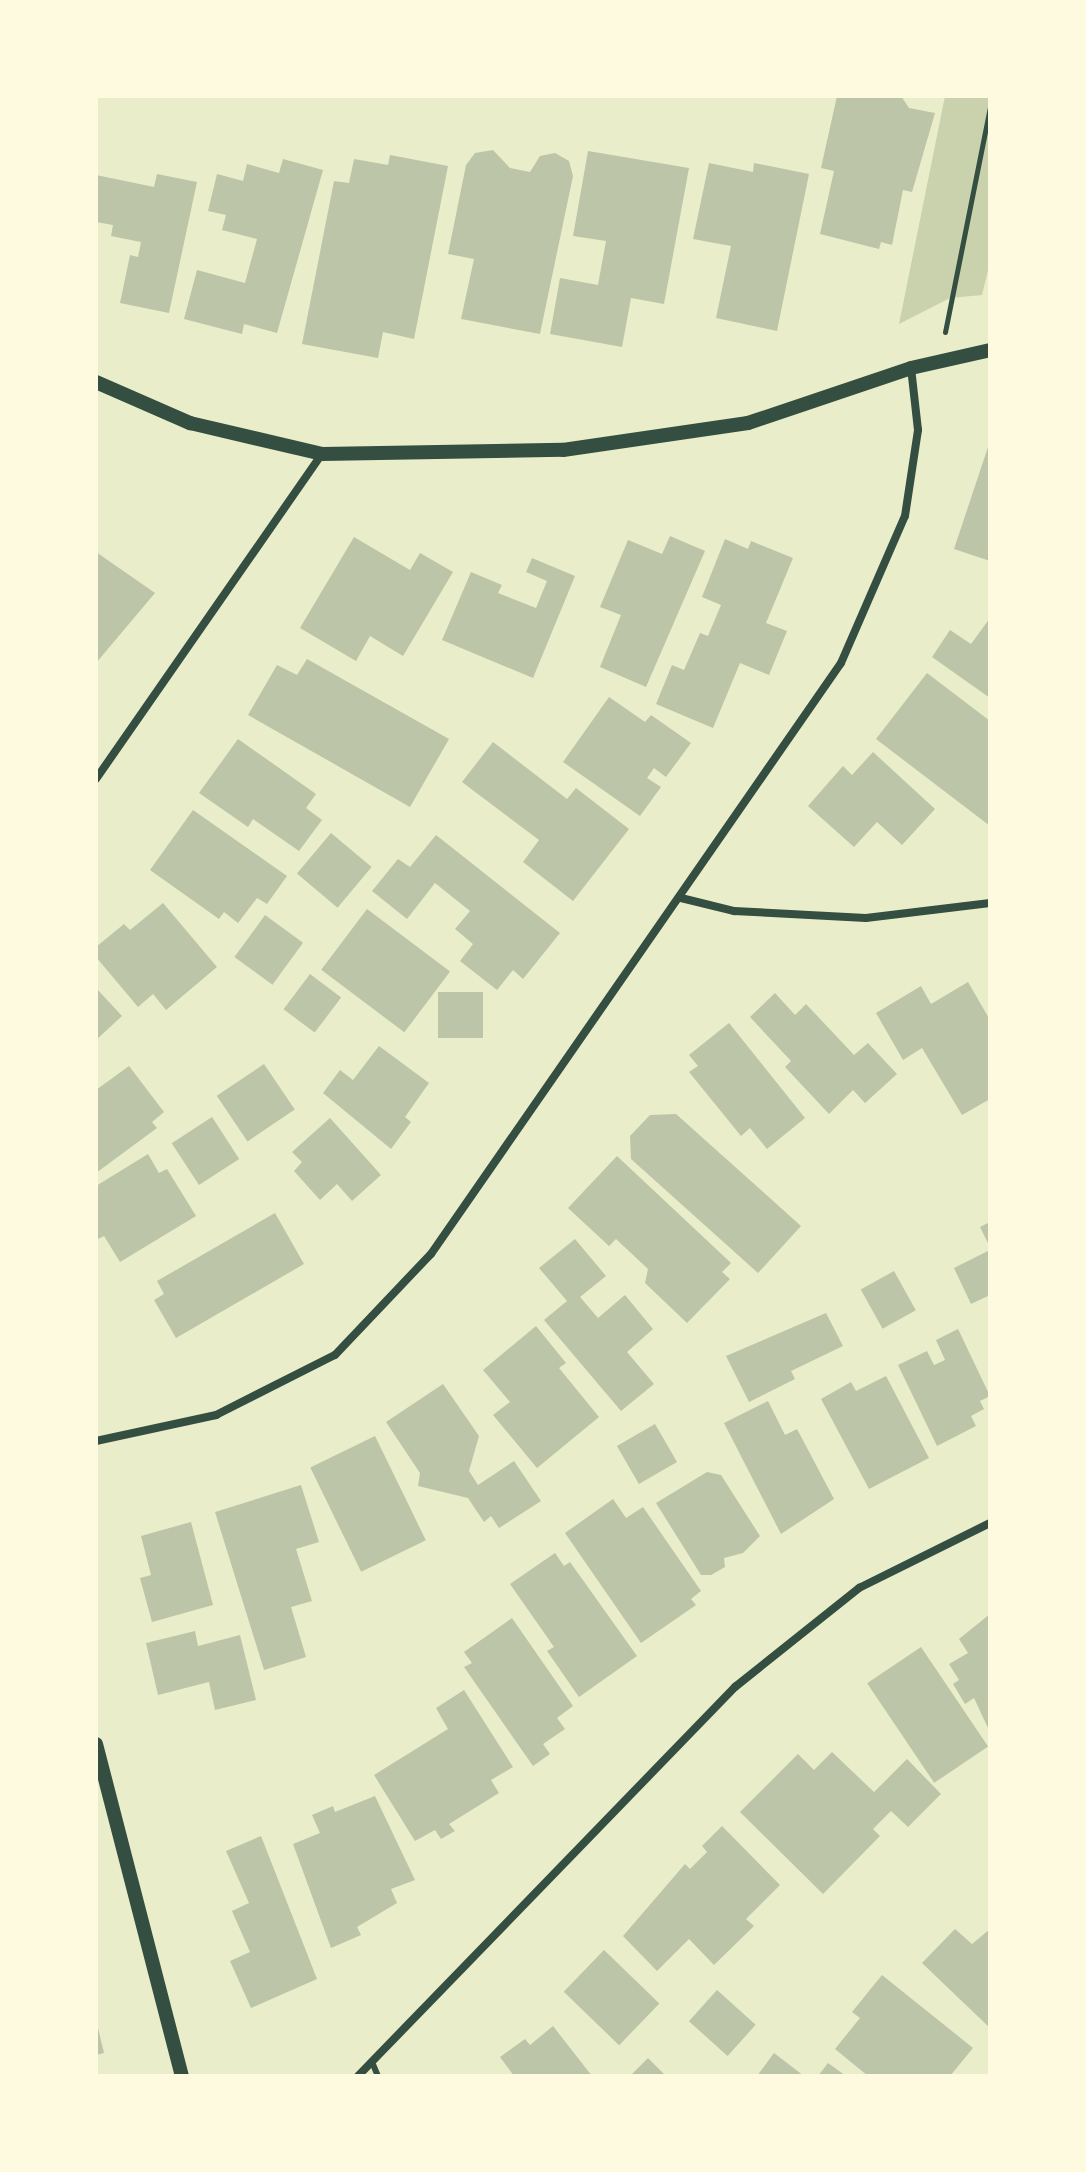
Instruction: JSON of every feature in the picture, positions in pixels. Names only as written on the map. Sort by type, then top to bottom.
[{"type":"street","points":[[96,382],[190,423],[322,454],[578,448],[748,423],[911,368],[990,350]]},
{"type":"street","points":[[96,1441],[216,1415],[335,1355],[431,1254],[681,898],[841,663],[905,516],[918,430],[911,368]]},
{"type":"street","points":[[96,779],[322,454]]},
{"type":"street","points":[[681,898],[734,911],[866,918],[990,903]]},
{"type":"street","points":[[358,2076],[735,1687],[859,1588],[990,1523]]},
{"type":"street","points":[[96,1744],[182,2076]]},
{"type":"lane","points":[[372,2062],[378,2076]]},
{"type":"path","points":[[940,361],[990,106]]},
{"type":"green space","points":[[945,96],[990,96],[990,262],[982,295],[950,298],[899,324]]},
{"type":"building","points":[[837,96],[901,96],[909,108],[935,113],[912,192],[903,190],[892,245],[881,242],[879,249],[820,234],[834,171],[821,168]]},
{"type":"building","points":[[493,150],[510,168],[530,172],[540,156],[555,153],[569,161],[573,176],[540,334],[461,319],[474,259],[448,254],[466,165],[475,153]]},
{"type":"building","points":[[588,151],[689,168],[664,304],[631,298],[622,347],[550,334],[560,278],[598,285],[606,241],[573,236]]},
{"type":"building","points":[[390,155],[448,166],[414,339],[383,332],[378,358],[302,344],[334,181],[349,183],[354,159],[388,165]]},
{"type":"building","points":[[283,159],[323,170],[277,333],[244,324],[242,334],[184,319],[197,270],[245,283],[257,239],[222,230],[226,215],[208,211],[217,174],[243,181],[247,164],[279,173]]},
{"type":"building","points":[[709,163],[753,172],[754,163],[809,174],[777,331],[716,318],[731,246],[693,239]]},
{"type":"building","points":[[157,174],[197,182],[169,313],[120,303],[130,255],[138,257],[141,242],[111,236],[113,225],[96,222],[96,175],[154,187]]},
{"type":"building","points":[[990,444],[990,561],[954,549]]},
{"type":"building","points":[[670,536],[705,551],[646,687],[600,667],[621,615],[600,607],[628,540],[662,554]]},
{"type":"building","points":[[354,537],[410,570],[420,553],[453,572],[403,656],[370,636],[356,661],[300,628]]},
{"type":"building","points":[[725,539],[748,549],[751,541],[793,558],[766,623],[787,631],[769,675],[740,663],[713,728],[656,704],[672,665],[684,670],[700,633],[708,636],[721,605],[702,597]]},
{"type":"building","points":[[96,552],[155,593],[96,663]]},
{"type":"building","points":[[532,558],[575,576],[533,678],[442,640],[471,572],[502,585],[498,593],[536,608],[547,581],[526,572]]},
{"type":"building","points":[[990,618],[990,698],[932,657],[950,630],[971,644]]},
{"type":"building","points":[[307,659],[449,739],[410,807],[248,715],[277,665],[297,675]]},
{"type":"building","points":[[927,673],[990,721],[990,826],[876,739]]},
{"type":"building","points":[[609,697],[645,722],[651,715],[691,743],[666,777],[654,768],[647,778],[661,787],[640,816],[563,762]]},
{"type":"building","points":[[238,739],[316,794],[306,808],[322,820],[299,851],[253,819],[248,827],[199,793]]},
{"type":"building","points":[[493,742],[567,799],[576,788],[629,829],[573,901],[523,862],[539,840],[462,782]]},
{"type":"building","points":[[873,752],[935,809],[902,845],[877,822],[854,847],[808,806],[843,766],[852,775]]},
{"type":"building","points":[[193,810],[287,876],[267,904],[257,898],[238,923],[224,912],[219,919],[150,870]]},
{"type":"building","points":[[331,833],[372,867],[338,908],[297,874]]},
{"type":"building","points":[[436,835],[560,933],[523,979],[513,970],[497,990],[460,961],[473,944],[455,929],[470,911],[435,883],[407,919],[372,891],[398,859],[410,867]]},
{"type":"building","points":[[163,903],[217,967],[166,1010],[153,994],[138,1007],[96,957],[96,947],[124,924],[130,930]]},
{"type":"building","points":[[367,909],[450,972],[404,1032],[321,970]]},
{"type":"building","points":[[265,915],[303,943],[272,985],[234,957]]},
{"type":"building","points":[[310,974],[341,997],[315,1033],[284,1009]]},
{"type":"building","points":[[968,982],[990,1020],[990,1099],[962,1115],[922,1048],[903,1060],[876,1013],[921,986],[931,1004]]},
{"type":"building","points":[[96,988],[122,1016],[96,1040]]},
{"type":"building","points":[[438,992],[483,992],[483,1038],[438,1038]]},
{"type":"building","points":[[775,993],[795,1015],[806,1004],[854,1055],[868,1043],[897,1074],[865,1103],[853,1090],[829,1114],[785,1067],[791,1061],[750,1017]]},
{"type":"building","points":[[729,1023],[805,1118],[767,1149],[750,1128],[741,1136],[689,1072],[698,1066],[689,1055]]},
{"type":"building","points":[[379,1046],[429,1083],[405,1117],[411,1122],[391,1149],[323,1093],[340,1070],[353,1080]]},
{"type":"building","points":[[264,1064],[295,1110],[248,1141],[217,1096]]},
{"type":"building","points":[[129,1066],[164,1112],[152,1122],[157,1128],[96,1173],[96,1090]]},
{"type":"building","points":[[676,1114],[801,1226],[758,1273],[631,1159],[630,1136],[650,1115]]},
{"type":"building","points":[[212,1117],[239,1159],[199,1185],[172,1143]]},
{"type":"building","points":[[330,1118],[381,1175],[352,1201],[337,1184],[320,1200],[294,1171],[302,1162],[292,1152]]},
{"type":"building","points":[[148,1154],[159,1173],[167,1169],[196,1216],[120,1262],[104,1236],[96,1240],[96,1186]]},
{"type":"building","points":[[617,1156],[731,1263],[722,1272],[730,1279],[687,1323],[645,1283],[648,1269],[616,1239],[609,1246],[568,1208]]},
{"type":"building","points":[[275,1213],[304,1264],[176,1338],[154,1300],[164,1294],[157,1281]]},
{"type":"building","points":[[990,1222],[990,1247],[980,1227]]},
{"type":"building","points":[[575,1239],[606,1276],[580,1297],[598,1318],[625,1295],[653,1329],[627,1352],[654,1384],[621,1411],[544,1320],[567,1301],[539,1268]]},
{"type":"building","points":[[990,1250],[990,1295],[971,1304],[954,1268]]},
{"type":"building","points":[[894,1271],[916,1310],[883,1329],[861,1289]]},
{"type":"building","points":[[826,1313],[843,1346],[791,1371],[795,1379],[749,1402],[726,1356]]},
{"type":"building","points":[[536,1326],[566,1363],[559,1368],[599,1417],[537,1468],[493,1415],[510,1402],[483,1370]]},
{"type":"building","points":[[958,1329],[990,1396],[980,1401],[984,1409],[971,1416],[976,1426],[937,1446],[898,1365],[927,1351],[934,1365],[945,1360],[936,1340]]},
{"type":"building","points":[[886,1376],[929,1458],[869,1489],[821,1399],[851,1382],[856,1391]]},
{"type":"building","points":[[443,1384],[479,1436],[469,1471],[478,1485],[514,1461],[541,1501],[499,1528],[491,1516],[484,1522],[468,1498],[418,1486],[420,1473],[386,1422]]},
{"type":"building","points":[[768,1401],[785,1435],[797,1429],[834,1499],[781,1534],[724,1423]]},
{"type":"building","points":[[655,1424],[677,1462],[639,1484],[617,1446]]},
{"type":"building","points":[[375,1436],[426,1540],[361,1572],[310,1468]]},
{"type":"building","points":[[707,1472],[721,1475],[760,1536],[743,1553],[724,1558],[725,1567],[711,1575],[701,1575],[656,1503]]},
{"type":"building","points":[[301,1485],[319,1542],[296,1549],[312,1601],[291,1607],[306,1657],[264,1670],[215,1512]]},
{"type":"building","points":[[613,1499],[626,1518],[643,1507],[701,1591],[691,1599],[696,1605],[641,1643],[565,1533]]},
{"type":"building","points":[[191,1522],[213,1605],[152,1622],[140,1578],[151,1575],[141,1536]]},
{"type":"building","points":[[555,1553],[564,1566],[570,1562],[637,1656],[579,1697],[547,1651],[554,1647],[510,1584]]},
{"type":"building","points":[[990,1614],[988,1728],[974,1698],[965,1704],[953,1684],[959,1680],[949,1664],[968,1653],[959,1639]]},
{"type":"building","points":[[512,1618],[573,1706],[557,1718],[565,1729],[543,1744],[550,1754],[533,1766],[464,1667],[472,1663],[464,1652]]},
{"type":"building","points":[[195,1631],[198,1646],[240,1635],[256,1700],[215,1710],[209,1682],[158,1695],[146,1643]]},
{"type":"building","points":[[921,1647],[988,1746],[934,1783],[867,1683]]},
{"type":"building","points":[[464,1690],[513,1767],[491,1780],[499,1793],[449,1824],[455,1831],[441,1839],[435,1830],[415,1841],[374,1775],[448,1729],[436,1708]]},
{"type":"building","points":[[832,1752],[874,1792],[907,1759],[941,1794],[908,1827],[891,1811],[873,1829],[880,1836],[823,1894],[740,1812],[798,1754],[814,1770]]},
{"type":"building","points":[[375,1796],[415,1880],[391,1889],[397,1903],[357,1927],[361,1935],[331,1948],[293,1844],[320,1833],[312,1815],[333,1806],[335,1812]]},
{"type":"building","points":[[722,1826],[780,1885],[746,1919],[754,1926],[714,1965],[689,1939],[657,1971],[623,1936],[685,1864],[690,1869],[707,1852],[702,1846]]},
{"type":"building","points":[[261,1836],[317,1979],[251,2008],[230,1961],[250,1952],[232,1911],[249,1903],[226,1851]]},
{"type":"building","points":[[955,1929],[972,1944],[990,1929],[990,2028],[922,1963]]},
{"type":"building","points":[[604,1950],[659,2003],[619,2045],[564,1992]]},
{"type":"building","points":[[882,1975],[973,2048],[950,2076],[868,2076],[835,2049],[860,2018],[852,2012]]},
{"type":"building","points":[[717,1990],[756,2025],[728,2056],[689,2021]]},
{"type":"building","points":[[96,2025],[104,2053],[96,2055]]},
{"type":"building","points":[[553,2026],[592,2076],[514,2076],[500,2057],[525,2039],[530,2045]]},
{"type":"building","points":[[774,2053],[804,2076],[757,2076]]},
{"type":"building","points":[[648,2058],[666,2076],[630,2076]]},
{"type":"building","points":[[828,2063],[846,2076],[818,2076]]}]
